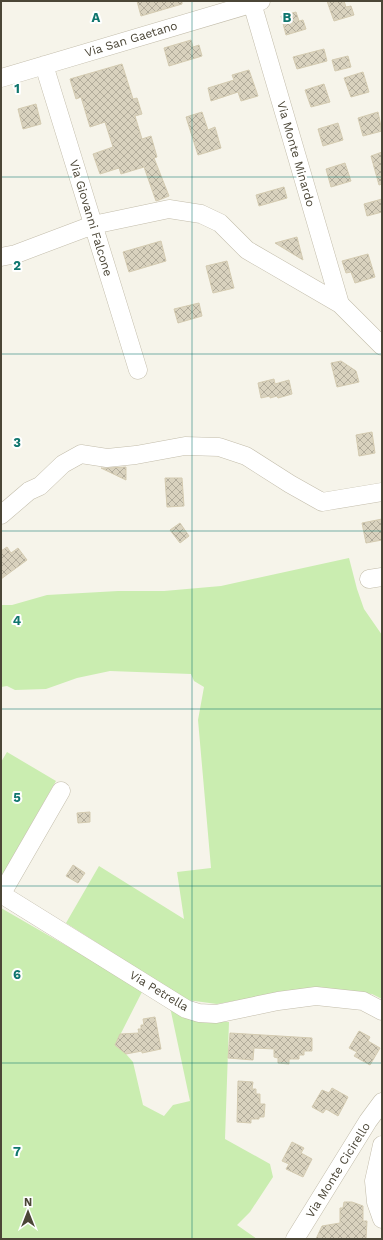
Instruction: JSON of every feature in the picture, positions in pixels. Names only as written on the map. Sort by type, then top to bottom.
[{"type":"street","name":"Via San Gaetano","points":[[1,78],[257,2]]},
{"type":"street","name":"Via Monte Minardo","points":[[257,2],[340,304]]},
{"type":"street","name":"Via Giovanni Falcone","points":[[44,65],[138,370]]},
{"type":"street","points":[[1,256],[16,254],[93,225],[169,209],[201,214],[220,223],[247,250],[340,304],[382,346]]},
{"type":"street","points":[[1,515],[29,492],[40,486],[62,464],[81,454],[107,458],[136,455],[185,446],[219,447],[246,456],[322,502],[382,492]]},
{"type":"street","points":[[1,894],[62,792]]},
{"type":"street","name":"Via Petrella","points":[[1,894],[186,1009],[199,1013],[216,1014],[278,1001],[316,996],[363,1001],[382,1011]]},
{"type":"street","name":"Via Monte Cicirello","points":[[295,1239],[368,1121],[382,1102]]},
{"type":"street","points":[[368,1121],[382,1139]]},
{"type":"street","points":[[382,1145],[374,1181],[376,1202],[382,1219]]},
{"type":"green space","points":[[349,558],[364,609],[382,635],[382,999],[372,994],[327,989],[295,990],[217,1004],[187,1000],[66,923],[99,866],[184,919],[177,872],[211,868],[198,720],[204,687],[194,681],[191,674],[110,671],[77,678],[46,689],[15,690],[7,686],[1,687],[1,605],[12,605],[47,595],[118,591],[164,591],[221,586]]},
{"type":"green space","points":[[7,752],[56,781],[1,877],[1,762]]},
{"type":"green space","points":[[1,908],[143,990],[115,1045],[133,1062],[143,1105],[164,1116],[173,1105],[190,1101],[170,1007],[194,1019],[229,1022],[225,1139],[270,1164],[273,1177],[250,1212],[237,1225],[257,1239],[1,1239]]},
{"type":"building","points":[[137,1],[182,1],[182,4],[141,16]]},
{"type":"building","points":[[327,1],[344,1],[346,7],[351,6],[354,15],[334,21]]},
{"type":"building","points":[[296,12],[299,21],[303,20],[306,29],[286,35],[281,16]]},
{"type":"building","points":[[191,40],[193,47],[199,45],[202,56],[169,66],[164,48]]},
{"type":"building","points":[[324,49],[327,61],[297,69],[293,57]]},
{"type":"building","points":[[348,56],[351,67],[335,71],[332,60]]},
{"type":"building","points":[[122,64],[133,99],[137,98],[142,114],[135,116],[142,139],[151,136],[157,157],[154,158],[169,196],[156,201],[144,167],[121,174],[119,168],[100,174],[93,154],[113,147],[105,122],[90,127],[81,97],[76,99],[70,79]]},
{"type":"building","points":[[249,70],[258,96],[241,101],[238,92],[211,101],[208,88],[234,80],[232,75]]},
{"type":"building","points":[[363,72],[369,92],[351,97],[344,78]]},
{"type":"building","points":[[324,84],[330,102],[311,107],[305,90]]},
{"type":"building","points":[[36,104],[41,124],[23,129],[18,109]]},
{"type":"building","points":[[202,112],[208,130],[215,127],[221,148],[198,155],[186,117]]},
{"type":"building","points":[[378,112],[382,131],[363,136],[358,118]]},
{"type":"building","points":[[338,123],[343,140],[323,146],[318,129]]},
{"type":"building","points":[[382,152],[382,184],[379,185],[371,156]]},
{"type":"building","points":[[345,163],[351,181],[331,187],[326,169]]},
{"type":"building","points":[[284,187],[287,198],[259,206],[256,195]]},
{"type":"building","points":[[382,199],[382,212],[367,216],[364,204]]},
{"type":"building","points":[[297,237],[303,260],[275,243]]},
{"type":"building","points":[[161,241],[166,261],[129,272],[123,252]]},
{"type":"building","points":[[368,254],[375,277],[355,283],[351,272],[346,273],[342,261]]},
{"type":"building","points":[[227,261],[234,288],[213,293],[206,266]]},
{"type":"building","points":[[199,303],[202,316],[178,323],[174,309]]},
{"type":"building","points":[[341,361],[356,371],[359,382],[337,387],[331,363]]},
{"type":"building","points":[[274,379],[275,384],[289,380],[292,394],[278,398],[277,396],[270,398],[270,396],[261,398],[258,383]]},
{"type":"building","points":[[372,432],[375,453],[359,456],[356,435]]},
{"type":"building","points":[[126,467],[126,480],[101,468],[108,468]]},
{"type":"building","points":[[165,478],[182,478],[184,506],[167,507]]},
{"type":"building","points":[[382,519],[382,540],[366,543],[362,523]]},
{"type":"building","points":[[180,523],[189,536],[180,543],[170,530]]},
{"type":"building","points":[[7,547],[11,553],[18,548],[27,560],[1,579],[1,551]]},
{"type":"building","points":[[90,812],[90,822],[78,823],[77,813]]},
{"type":"building","points":[[73,865],[85,873],[78,883],[66,876]]},
{"type":"building","points":[[155,1017],[161,1049],[142,1053],[142,1051],[126,1054],[115,1045],[120,1034],[139,1033],[138,1029],[141,1029],[141,1025],[144,1025],[143,1019]]},
{"type":"building","points":[[359,1031],[370,1037],[368,1041],[380,1048],[370,1065],[354,1056],[357,1052],[349,1048]]},
{"type":"building","points":[[230,1033],[312,1038],[312,1051],[304,1051],[304,1055],[299,1055],[299,1059],[289,1059],[289,1064],[278,1063],[278,1058],[274,1057],[274,1049],[254,1048],[253,1060],[228,1058]]},
{"type":"building","points":[[238,1081],[253,1082],[252,1089],[256,1089],[256,1094],[260,1094],[260,1104],[265,1104],[264,1117],[259,1117],[259,1119],[251,1119],[251,1123],[237,1122]]},
{"type":"building","points":[[332,1088],[348,1097],[338,1116],[326,1109],[323,1113],[312,1107],[322,1090],[329,1093]]},
{"type":"building","points":[[292,1142],[304,1148],[301,1153],[312,1159],[303,1177],[286,1169],[289,1164],[282,1161]]},
{"type":"building","points":[[344,1202],[352,1202],[363,1206],[363,1221],[367,1221],[366,1239],[316,1239],[322,1226],[340,1223],[340,1208],[343,1208]]}]
